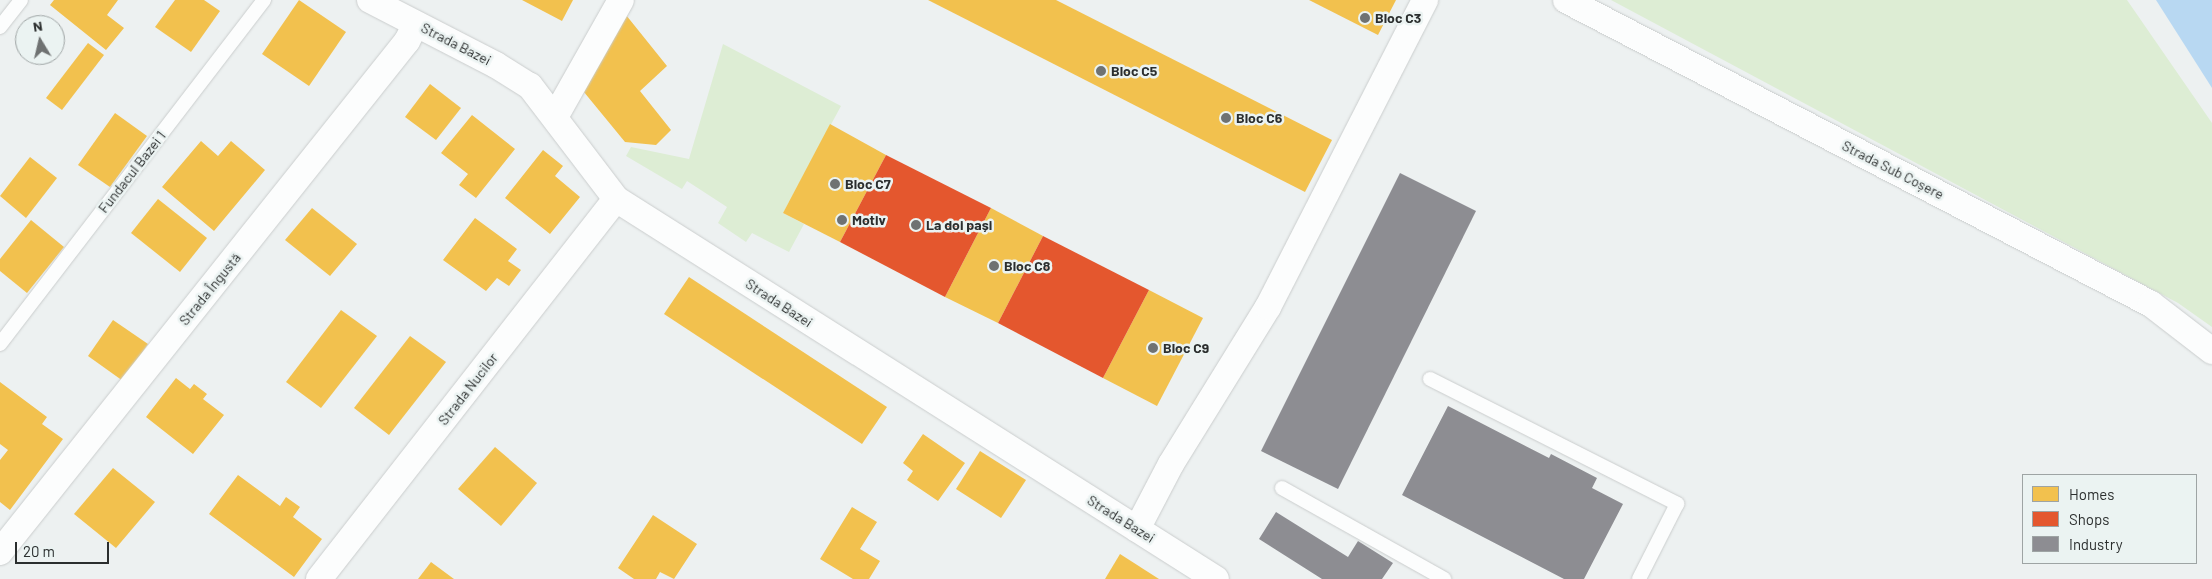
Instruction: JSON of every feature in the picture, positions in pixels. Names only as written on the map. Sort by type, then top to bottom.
[{"type":"street","name":"Strada Bazei","points":[[370,0],[496,65],[530,86],[616,199],[1216,579]]},
{"type":"street","points":[[555,117],[621,0]]},
{"type":"street","points":[[1137,529],[1171,464],[1268,307],[1425,0]]},
{"type":"street","name":"Strada Sub Coșere","points":[[1566,0],[2150,304],[2212,351]]},
{"type":"street","name":"Strada Îngustă","points":[[0,552],[407,41],[416,24]]},
{"type":"street","name":"Strada Nucilor","points":[[319,579],[616,199]]},
{"type":"lane","points":[[0,27],[21,0]]},
{"type":"lane","name":"Fundacul Bazei 1","points":[[0,344],[264,0]]},
{"type":"lane","points":[[1430,379],[1677,504],[1639,579]]},
{"type":"lane","points":[[1282,488],[1444,579]]},
{"type":"green space","points":[[1611,0],[2127,0],[2212,123],[2212,327],[2178,303]]},
{"type":"green space","points":[[723,44],[841,106],[783,213],[804,224],[789,252],[752,233],[746,242],[718,223],[727,207],[687,181],[682,189],[626,156],[631,147],[689,159]]},
{"type":"water","points":[[2156,0],[2212,0],[2212,88]]},
{"type":"building: Homes","points":[[54,0],[118,0],[107,15],[124,28],[106,50],[65,17],[65,15],[50,5]]},
{"type":"building: Homes","points":[[175,0],[204,0],[220,11],[191,52],[155,27]]},
{"type":"building: Homes","points":[[299,0],[346,32],[309,86],[262,54]]},
{"type":"building: Homes","points":[[522,0],[573,0],[562,21]]},
{"type":"building: Homes","points":[[928,0],[1056,0],[1332,140],[1305,192]]},
{"type":"building: Homes","name":"Bloc C3","points":[[1309,0],[1396,0],[1378,35]]},
{"type":"building: Homes","points":[[622,10],[667,66],[640,91],[671,130],[656,145],[625,142],[579,86]]},
{"type":"building: Homes","points":[[88,43],[104,55],[62,110],[46,98]]},
{"type":"building: Homes","points":[[430,84],[461,108],[436,140],[405,117]]},
{"type":"building: Homes","points":[[115,113],[147,136],[110,187],[78,165]]},
{"type":"building: Homes","points":[[472,115],[515,149],[476,198],[459,185],[468,174],[441,153]]},
{"type":"building: Homes","name":"Bloc C7","points":[[830,124],[886,155],[840,242],[783,213]]},
{"type":"building: Homes","points":[[201,141],[218,156],[231,141],[265,170],[214,231],[162,187]]},
{"type":"building: Homes","points":[[543,150],[563,166],[555,176],[580,197],[550,234],[505,198]]},
{"type":"building: Homes","points":[[30,157],[57,178],[26,218],[0,196]]},
{"type":"building: Homes","points":[[158,199],[207,238],[180,272],[131,233]]},
{"type":"building: Homes","points":[[312,208],[357,244],[330,276],[285,240]]},
{"type":"building: Homes","name":"Bloc C8","points":[[991,208],[1043,236],[998,323],[945,297]]},
{"type":"building: Homes","points":[[475,218],[517,249],[508,261],[521,270],[509,286],[497,278],[486,291],[443,260]]},
{"type":"building: Homes","points":[[31,220],[64,247],[27,293],[0,271],[0,259]]},
{"type":"building: Homes","points":[[689,277],[887,407],[862,444],[664,314]]},
{"type":"building: Homes","name":"Bloc C9","points":[[1149,290],[1203,318],[1157,406],[1103,378]]},
{"type":"building: Homes","points":[[341,310],[377,336],[321,408],[286,382]]},
{"type":"building: Homes","points":[[113,320],[148,344],[123,381],[88,356]]},
{"type":"building: Homes","points":[[410,336],[446,362],[389,435],[354,408]]},
{"type":"building: Homes","points":[[176,378],[190,389],[194,384],[207,394],[203,399],[224,415],[193,454],[146,417]]},
{"type":"building: Homes","points":[[0,382],[47,417],[42,424],[63,439],[10,510],[0,502],[0,460],[8,450],[0,444]]},
{"type":"building: Homes","points":[[923,434],[965,463],[938,501],[907,480],[913,471],[903,463]]},
{"type":"building: Homes","points":[[495,447],[537,483],[501,526],[458,489]]},
{"type":"building: Homes","points":[[980,451],[1026,480],[1001,518],[956,489]]},
{"type":"building: Homes","points":[[113,468],[155,502],[116,548],[74,514]]},
{"type":"building: Homes","points":[[238,475],[280,506],[286,497],[300,507],[293,517],[322,539],[294,577],[209,514]]},
{"type":"building: Homes","points":[[852,507],[877,522],[860,549],[880,561],[869,579],[853,579],[820,559]]},
{"type":"building: Homes","points":[[653,515],[697,544],[674,579],[660,572],[656,579],[634,579],[618,568]]},
{"type":"building: Homes","points":[[1120,554],[1159,579],[1105,579]]},
{"type":"building: Homes","points":[[431,562],[454,579],[418,579]]},
{"type":"building: Shops","name":"La doi pași","points":[[886,155],[991,208],[945,297],[840,242]]},
{"type":"building: Shops","points":[[1043,236],[1149,290],[1103,378],[998,323]]},
{"type":"building: Industry","points":[[1400,173],[1476,211],[1338,489],[1261,451]]},
{"type":"building: Industry","points":[[1448,406],[1549,458],[1551,454],[1597,478],[1592,488],[1623,504],[1584,579],[1564,579],[1402,495]]},
{"type":"building: Industry","points":[[1276,512],[1348,557],[1358,541],[1393,563],[1382,579],[1322,579],[1259,539]]},
{"type":"place","name":"Bloc C3","points":[[1365,18]]},
{"type":"place","name":"Bloc C5","points":[[1101,71]]},
{"type":"place","name":"Bloc C6","points":[[1226,118]]},
{"type":"place","name":"Bloc C7","points":[[835,184]]},
{"type":"place","name":"Motiv","points":[[842,220]]},
{"type":"place","name":"La doi pași","points":[[916,225]]},
{"type":"place","name":"Bloc C8","points":[[994,266]]},
{"type":"place","name":"Bloc C9","points":[[1153,348]]}]
